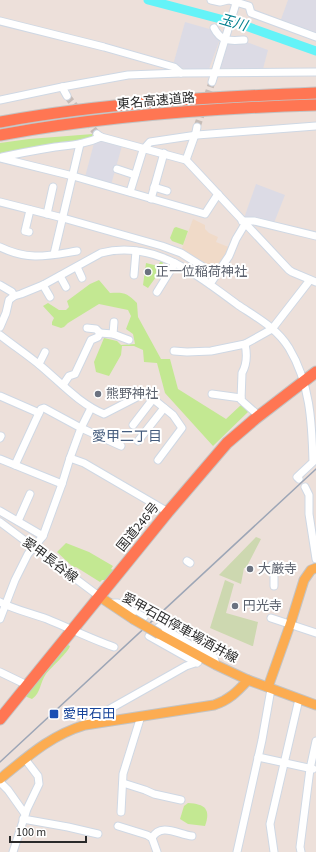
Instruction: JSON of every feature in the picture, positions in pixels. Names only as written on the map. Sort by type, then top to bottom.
[{"type":"highway","name":"東名高速道路","points":[[0,122],[85,110],[174,100],[316,93]]},
{"type":"highway","name":"東名高速道路","points":[[0,135],[123,118],[234,109],[316,105]]},
{"type":"highway","name":"国道246号","points":[[0,719],[72,630],[104,600],[168,512],[227,443],[316,372]]},
{"type":"main road","points":[[270,688],[304,580],[311,570],[316,568]]},
{"type":"main road","name":"愛甲石田停車場酒井線","points":[[104,600],[200,660],[216,665],[248,680],[316,705]]},
{"type":"main road","points":[[0,779],[59,735],[85,725],[219,703],[228,699],[237,692],[248,680]]},
{"type":"street","points":[[211,0],[220,2],[233,1],[248,6],[251,13],[316,37]]},
{"type":"street","points":[[212,82],[225,38],[233,1]]},
{"type":"street","points":[[0,21],[104,47],[174,67],[181,73]]},
{"type":"street","points":[[214,28],[218,36],[230,41],[244,40]]},
{"type":"street","points":[[0,100],[62,87],[128,76],[181,73],[316,72]]},
{"type":"street","points":[[62,87],[67,96]]},
{"type":"street","points":[[130,192],[144,148],[150,142],[194,136],[316,126]]},
{"type":"street","points":[[186,160],[197,127]]},
{"type":"street","points":[[0,157],[91,142],[99,135],[186,160],[289,270],[313,281],[272,329],[245,344],[211,351],[174,351]]},
{"type":"street","points":[[54,254],[80,144]]},
{"type":"street","points":[[151,199],[164,153]]},
{"type":"street","points":[[0,157],[73,176],[205,214],[218,194]]},
{"type":"street","points":[[117,169],[135,175]]},
{"type":"street","points":[[47,214],[54,187]]},
{"type":"street","points":[[154,188],[167,191]]},
{"type":"street","points":[[0,202],[158,244],[181,253],[216,274]]},
{"type":"street","points":[[25,231],[30,210]]},
{"type":"street","points":[[244,223],[254,221],[316,236]]},
{"type":"street","points":[[210,284],[216,274],[232,258],[236,239],[244,223]]},
{"type":"street","points":[[0,247],[28,257],[77,251]]},
{"type":"street","points":[[157,292],[172,262],[173,250]]},
{"type":"street","points":[[134,275],[136,251]]},
{"type":"street","points":[[0,327],[6,313],[9,300],[14,296],[43,285],[105,252],[136,251],[172,262],[210,284],[272,329],[288,347],[303,375],[312,426],[313,462],[297,478],[299,479]]},
{"type":"street","points":[[76,267],[82,278]]},
{"type":"street","points":[[60,276],[66,287]]},
{"type":"street","points":[[0,285],[12,292],[14,296]]},
{"type":"street","points":[[43,285],[50,297]]},
{"type":"street","points":[[113,334],[114,322]]},
{"type":"street","points":[[87,328],[96,329],[100,332],[113,334],[129,340]]},
{"type":"street","points":[[63,385],[69,376],[75,374],[92,340],[98,337],[100,332]]},
{"type":"street","points":[[0,335],[39,364],[91,408],[104,414],[143,394],[147,394],[154,399],[173,415],[182,428],[158,460]]},
{"type":"street","points":[[245,344],[247,351],[244,370],[242,372],[241,400],[260,416]]},
{"type":"street","points":[[39,364],[46,352]]},
{"type":"street","points":[[0,396],[39,413]]},
{"type":"street","points":[[214,396],[241,398]]},
{"type":"street","points":[[134,425],[154,399]]},
{"type":"street","points":[[15,465],[41,409],[44,408],[108,443],[121,446]]},
{"type":"street","points":[[0,619],[3,604],[28,554],[43,536],[81,428],[91,408]]},
{"type":"street","points":[[138,441],[150,430],[164,408]]},
{"type":"street","points":[[70,458],[84,463],[168,512]]},
{"type":"street","points":[[0,459],[62,484]]},
{"type":"street","points":[[305,487],[309,495],[310,528],[316,559]]},
{"type":"street","points":[[18,522],[28,496],[20,495]]},
{"type":"street","points":[[0,511],[43,536]]},
{"type":"street","name":"愛甲長谷線","points":[[0,523],[104,600]]},
{"type":"street","points":[[272,565],[274,566],[274,586]]},
{"type":"street","points":[[104,600],[118,603],[144,617]]},
{"type":"street","points":[[3,604],[18,611],[46,619],[114,647]]},
{"type":"street","points":[[271,618],[316,633]]},
{"type":"street","points":[[200,660],[149,636],[160,626],[214,658],[216,665]]},
{"type":"street","points":[[85,725],[92,719],[186,666],[200,660]]},
{"type":"street","points":[[0,672],[28,685]]},
{"type":"street","points":[[236,852],[258,758],[268,709],[270,688]]},
{"type":"street","points":[[274,852],[270,824],[299,699]]},
{"type":"street","points":[[121,812],[123,774],[141,716]]},
{"type":"street","points":[[301,852],[300,847],[316,741]]},
{"type":"street","points":[[258,758],[311,769]]},
{"type":"street","points":[[13,852],[24,817],[38,788],[39,782],[38,776],[25,759]]},
{"type":"street","points":[[0,782],[8,790],[24,817],[98,834]]},
{"type":"street","points":[[123,783],[154,794],[178,800]]},
{"type":"street","points":[[118,826],[152,838],[157,852]]},
{"type":"street","points":[[152,838],[155,833],[164,829],[192,836]]},
{"type":"shaded area","points":[[288,0],[316,0],[316,35],[280,22]]},
{"type":"shaded area","points":[[185,22],[213,30],[220,39],[209,69],[189,70],[173,65]]},
{"type":"shaded area","points":[[227,41],[244,41],[268,50],[263,69],[220,68],[219,66]]},
{"type":"shaded area","points":[[103,141],[122,146],[111,185],[85,177],[94,143]]},
{"type":"shaded area","points":[[256,184],[285,195],[274,223],[244,218]]},
{"type":"shaded area","points":[[193,219],[205,225],[205,229],[209,233],[218,237],[216,242],[231,248],[217,271],[214,271],[181,251]]},
{"type":"green space","points":[[93,134],[91,140],[0,155],[0,143]]},
{"type":"green space","points":[[176,227],[188,231],[183,245],[172,241],[170,238],[174,228]]},
{"type":"green space","points":[[161,260],[164,261],[156,277],[148,288],[143,285],[146,263],[158,266]]},
{"type":"green space","points":[[99,280],[110,293],[125,294],[137,303],[138,317],[161,359],[170,359],[178,389],[226,419],[241,405],[249,411],[213,446],[165,393],[157,363],[144,362],[143,350],[134,346],[122,346],[121,355],[109,376],[96,372],[94,362],[104,338],[117,341],[121,345],[135,344],[133,334],[126,329],[131,316],[128,310],[99,304],[64,327],[61,328],[52,325],[54,318],[43,306],[48,303],[59,310],[66,310],[69,307],[67,301],[90,284]]},
{"type":"green space","points":[[256,537],[261,539],[246,568],[244,568],[241,584],[219,575]]},
{"type":"green space","points":[[66,543],[89,552],[113,566],[111,569],[114,570],[105,580],[100,582],[76,567],[73,567],[57,552]]},
{"type":"green space","points":[[225,580],[234,584],[226,613],[258,622],[253,646],[210,628]]},
{"type":"green space","points":[[66,644],[70,646],[69,648],[46,674],[35,697],[32,699],[27,697],[25,695]]},
{"type":"green space","points":[[188,803],[205,808],[207,812],[207,820],[205,826],[188,824],[180,819],[184,806]]},
{"type":"waterway","name":"玉川","points":[[148,0],[243,25],[316,51]]},
{"type":"tunnel","points":[[197,127],[212,82]]},
{"type":"tunnel","points":[[67,96],[97,134]]},
{"type":"railway","points":[[0,762],[316,469]]},
{"type":"place","name":"正一位稲荷神社","points":[[148,272]]},
{"type":"place","name":"熊野神社","points":[[98,394]]},
{"type":"place","name":"大厳寺","points":[[250,569]]},
{"type":"place","name":"円光寺","points":[[235,606]]},
{"type":"place","name":"愛甲石田","points":[[54,714]]},
{"type":"district","name":"愛甲二丁目","points":[[127,437]]}]
